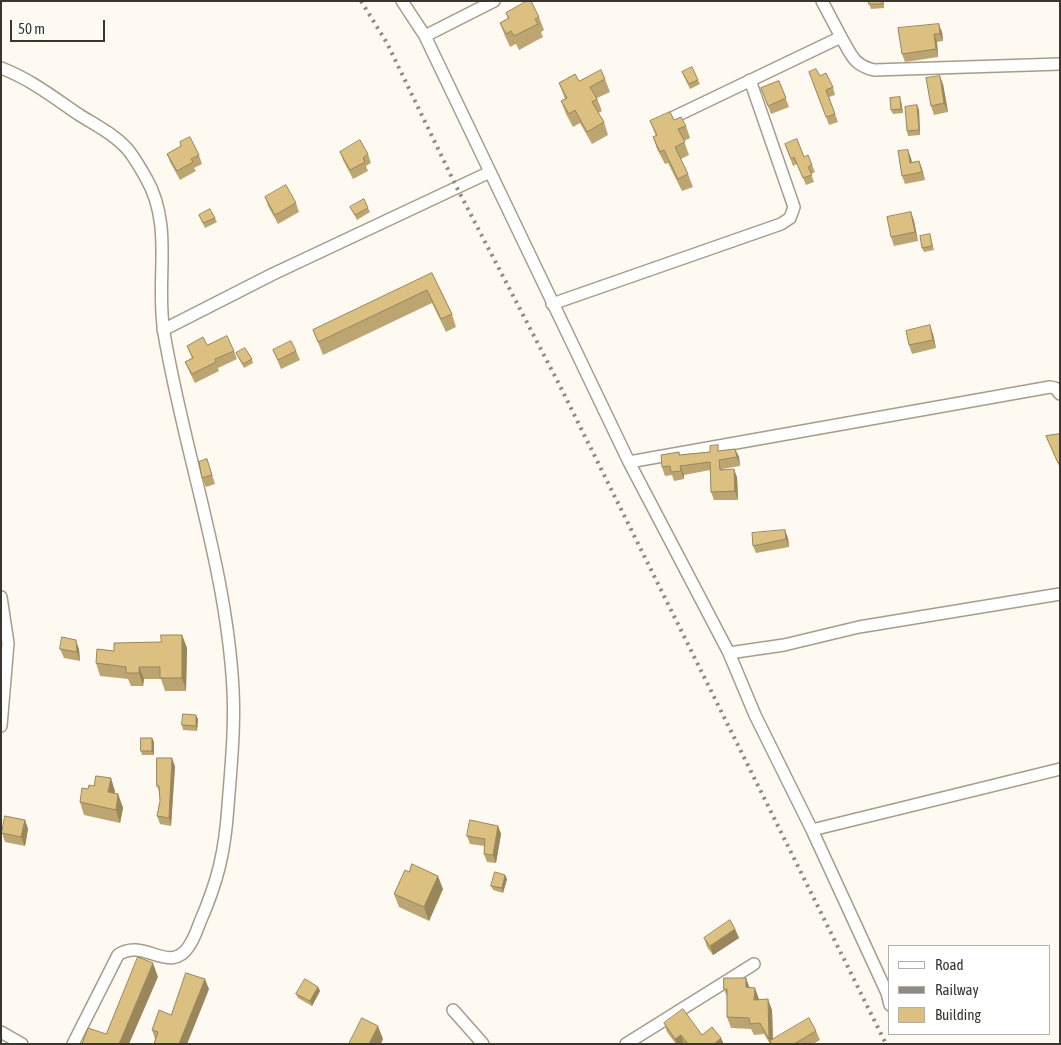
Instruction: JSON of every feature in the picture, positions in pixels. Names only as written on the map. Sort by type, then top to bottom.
[{"type":"street","points":[[402,1],[425,36],[629,462],[729,653],[755,715],[812,830],[888,997]]},
{"type":"street","points":[[425,36],[494,1]]},
{"type":"street","points":[[822,1],[855,61],[862,67],[874,70],[1060,64]]},
{"type":"street","points":[[674,116],[841,36]]},
{"type":"street","points":[[1,68],[30,81],[112,136],[128,150],[147,180],[156,203],[163,233],[163,330],[214,563],[225,620],[233,690],[232,759],[225,848],[214,890],[189,947],[181,955],[166,959],[140,949],[124,951],[118,955],[74,1044]]},
{"type":"street","points":[[552,304],[781,224],[790,218],[794,207],[750,80]]},
{"type":"street","points":[[163,330],[273,274],[490,172]]},
{"type":"street","points":[[629,462],[1050,387],[1055,388],[1060,394]]},
{"type":"street","points":[[729,653],[784,645],[860,627],[1060,594]]},
{"type":"street","points":[[1,597],[8,643],[1,726]]},
{"type":"street","points":[[812,830],[1060,769]]},
{"type":"street","points":[[626,1044],[754,964]]},
{"type":"street","points":[[453,1010],[483,1044]]},
{"type":"street","points":[[1,1032],[22,1044]]},
{"type":"building","points":[[527,1],[531,1],[539,17],[535,19],[538,24],[514,36],[511,31],[506,34],[500,23],[509,18],[506,13]]},
{"type":"building","points":[[869,1],[882,1],[882,4],[869,4]]},
{"type":"building","points":[[939,24],[940,34],[934,34],[936,49],[902,54],[898,28]]},
{"type":"building","points":[[692,67],[698,80],[689,84],[682,72]]},
{"type":"building","points":[[816,69],[820,76],[826,73],[833,87],[826,90],[835,114],[826,117],[809,72]]},
{"type":"building","points":[[601,70],[605,79],[590,87],[597,99],[592,102],[604,122],[587,132],[575,110],[569,114],[561,101],[567,98],[559,83],[575,74],[579,81]]},
{"type":"building","points":[[940,76],[944,103],[931,106],[926,78]]},
{"type":"building","points":[[779,81],[786,98],[768,106],[761,88]]},
{"type":"building","points":[[900,97],[901,109],[891,110],[890,98]]},
{"type":"building","points":[[917,105],[919,130],[907,131],[905,107]]},
{"type":"building","points":[[670,112],[674,120],[681,117],[686,126],[678,129],[685,142],[675,147],[688,174],[678,179],[664,150],[660,152],[653,137],[657,135],[650,121]]},
{"type":"building","points":[[190,137],[199,155],[191,159],[193,162],[177,171],[167,154],[181,146],[180,142]]},
{"type":"building","points":[[797,139],[804,157],[808,155],[812,165],[808,167],[812,175],[803,178],[794,157],[791,159],[785,144]]},
{"type":"building","points":[[360,140],[368,154],[363,158],[365,162],[350,170],[340,152]]},
{"type":"building","points":[[908,150],[910,163],[919,161],[922,172],[902,176],[898,151]]},
{"type":"building","points":[[286,185],[296,203],[275,215],[265,197]]},
{"type":"building","points":[[364,199],[368,208],[355,215],[350,207]]},
{"type":"building","points":[[210,209],[215,218],[203,223],[199,215]]},
{"type":"building","points":[[911,212],[915,232],[891,237],[887,217]]},
{"type":"building","points":[[930,234],[932,246],[922,248],[920,236]]},
{"type":"building","points":[[432,273],[452,314],[441,319],[427,290],[318,342],[313,330]]},
{"type":"building","points":[[930,325],[933,340],[909,345],[906,331]]},
{"type":"building","points":[[227,336],[234,351],[215,359],[216,362],[192,374],[185,362],[193,358],[187,346],[203,337],[207,345]]},
{"type":"building","points":[[291,341],[296,351],[278,360],[273,350]]},
{"type":"building","points":[[245,348],[252,359],[243,364],[236,353]]},
{"type":"building","points":[[1060,434],[1060,462],[1058,463],[1046,436]]},
{"type":"building","points":[[718,445],[718,451],[735,449],[737,457],[719,460],[720,470],[734,469],[735,491],[711,492],[710,462],[680,466],[681,471],[671,472],[670,466],[662,467],[661,455],[679,452],[679,455],[710,452],[710,446]]},
{"type":"building","points":[[207,459],[212,475],[202,478],[199,462]]},
{"type":"building","points":[[785,530],[786,539],[753,546],[752,533]]},
{"type":"building","points":[[161,635],[182,635],[182,678],[160,678],[160,667],[139,667],[139,673],[126,673],[126,667],[96,663],[97,649],[114,651],[114,643],[161,642]]},
{"type":"building","points":[[62,637],[76,640],[77,652],[60,649]]},
{"type":"building","points":[[183,714],[196,715],[196,726],[182,725]]},
{"type":"building","points":[[141,738],[152,738],[152,751],[141,751]]},
{"type":"building","points":[[157,758],[172,758],[169,818],[157,816],[160,801],[159,786],[157,786]]},
{"type":"building","points":[[96,776],[111,778],[108,792],[118,794],[116,810],[80,802],[82,788],[88,789],[89,785],[94,786]]},
{"type":"building","points":[[5,816],[25,820],[21,837],[2,833]]},
{"type":"building","points":[[470,820],[498,826],[493,855],[484,854],[485,839],[467,836]]},
{"type":"building","points":[[412,864],[438,876],[424,907],[394,894],[405,870],[409,872]]},
{"type":"building","points":[[495,872],[505,875],[502,888],[491,886]]},
{"type":"building","points":[[730,920],[735,929],[710,946],[704,938]]},
{"type":"building","points":[[138,957],[153,963],[119,1044],[82,1044],[88,1028],[106,1034]]},
{"type":"building","points":[[186,973],[205,979],[179,1044],[154,1044],[158,1032],[152,1030],[159,1010],[171,1015]]},
{"type":"building","points":[[724,978],[746,978],[746,987],[755,988],[754,1000],[768,999],[769,1039],[760,1023],[750,1024],[749,1018],[727,1017],[727,989],[724,989]]},
{"type":"building","points":[[305,979],[318,987],[310,1001],[296,994]]},
{"type":"building","points":[[683,1009],[702,1035],[712,1027],[721,1038],[714,1044],[688,1044],[681,1035],[675,1039],[664,1023]]},
{"type":"building","points":[[362,1018],[378,1026],[369,1044],[349,1044]]},
{"type":"building","points":[[809,1018],[816,1031],[794,1044],[772,1044],[770,1041]]},
{"type":"railway","points":[[361,1],[387,43],[457,188],[559,384],[886,1044]]}]
